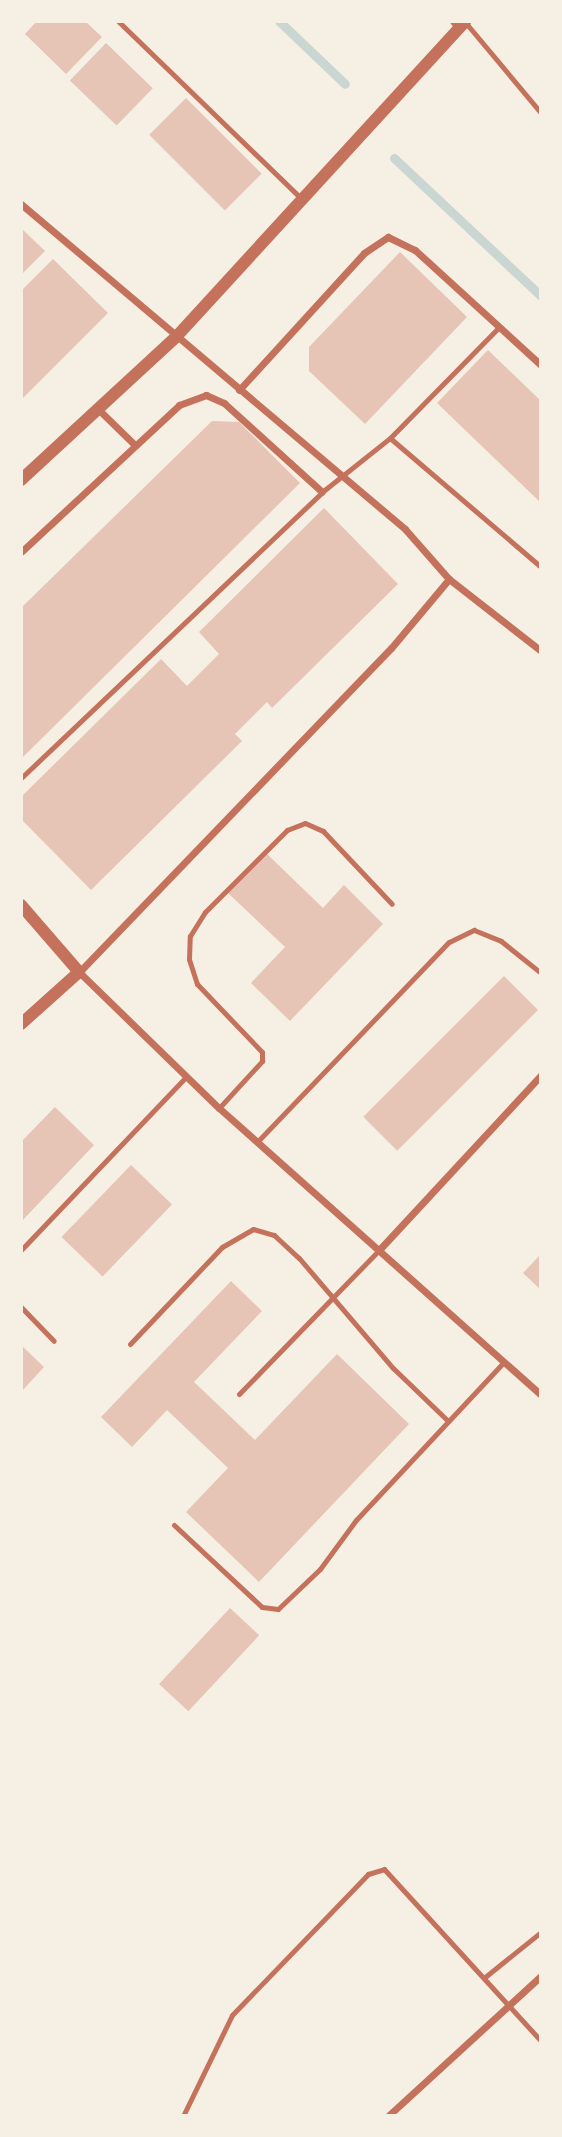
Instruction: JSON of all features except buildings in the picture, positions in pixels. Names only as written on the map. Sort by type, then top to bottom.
[{"type":"street","points":[[23,475],[100,411],[177,336],[305,201],[461,24]]},
{"type":"street","points":[[21,204],[405,529],[449,579],[541,651]]},
{"type":"street","points":[[239,390],[364,253],[388,237],[415,250],[541,365]]},
{"type":"street","points":[[21,552],[179,405],[206,396],[224,403],[322,492]]},
{"type":"street","points":[[100,411],[135,445]]},
{"type":"street","points":[[21,1024],[79,972],[391,648],[449,579]]},
{"type":"street","points":[[21,905],[79,972],[186,1077],[541,1395]]},
{"type":"street","points":[[379,1250],[541,1074]]},
{"type":"street","points":[[388,2116],[541,1976]]},
{"type":"lane","points":[[118,21],[305,201]]},
{"type":"lane","points":[[461,24],[541,113]]},
{"type":"lane","points":[[21,778],[322,492],[390,438],[499,327]]},
{"type":"lane","points":[[390,438],[541,567]]},
{"type":"lane","points":[[219,1108],[262,1061],[262,1052],[197,984],[189,959],[190,936],[205,912],[287,830],[305,823],[323,831],[392,904]]},
{"type":"lane","points":[[257,1142],[449,942],[474,930],[501,941],[541,973]]},
{"type":"lane","points":[[21,1250],[186,1077]]},
{"type":"lane","points":[[130,1344],[222,1247],[253,1229],[274,1235],[393,1368],[447,1420]]},
{"type":"lane","points":[[239,1394],[334,1300],[379,1250]]},
{"type":"lane","points":[[21,1307],[54,1341]]},
{"type":"lane","points":[[174,1525],[262,1607],[278,1609],[320,1569],[356,1520],[504,1362]]},
{"type":"lane","points":[[183,2116],[232,2015],[368,1874],[384,1869],[398,1880],[541,2041]]},
{"type":"lane","points":[[485,1977],[541,1932]]},
{"type":"waterway","points":[[279,21],[345,84]]},
{"type":"waterway","points":[[394,158],[541,296]]}]
